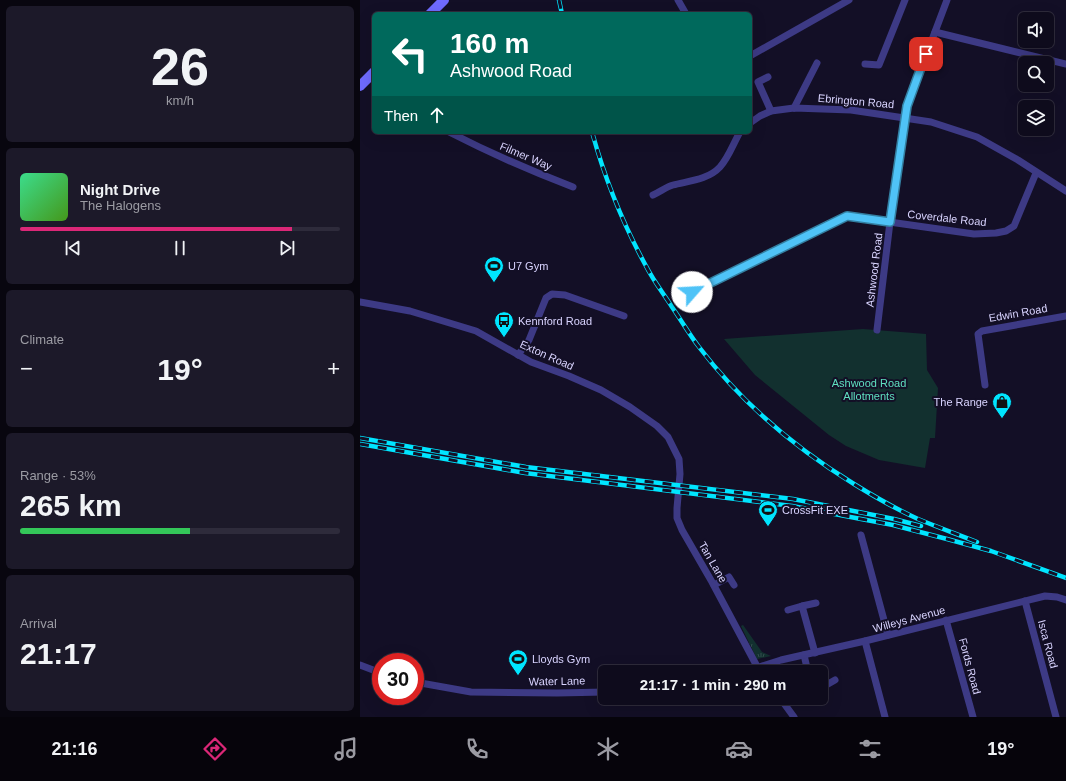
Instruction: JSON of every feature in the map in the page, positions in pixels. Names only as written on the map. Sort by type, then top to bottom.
[{"type":"street","points":[[432,12],[444,0]]},
{"type":"street","points":[[678,0],[685,12]]},
{"type":"street","points":[[752,55],[848,0]]},
{"type":"street","points":[[865,64],[879,65],[905,0]]},
{"type":"street","name":"Ashwood Road","points":[[877,330],[890,222],[907,106],[947,0]]},
{"type":"street","points":[[935,32],[1066,64]]},
{"type":"street","points":[[794,108],[817,63]]},
{"type":"street","points":[[360,84],[372,74]]},
{"type":"street","points":[[768,77],[758,82],[771,111]]},
{"type":"street","name":"Ebrington Road","points":[[752,122],[771,111],[794,108],[844,110],[905,117],[931,122],[977,137],[1018,160],[1066,191]]},
{"type":"street","name":"Filmer Way","points":[[453,134],[483,150],[525,169],[573,187]]},
{"type":"street","points":[[653,195],[671,186],[699,179],[714,172],[728,157],[739,134]]},
{"type":"street","name":"Coverdale Road","points":[[692,292],[847,216],[974,234],[996,233],[1006,230],[1014,226],[1036,172]]},
{"type":"street","points":[[518,355],[529,340],[546,298],[552,294],[565,295],[624,316]]},
{"type":"street","name":"Exton Road","points":[[360,302],[410,311],[476,331],[537,364],[601,390],[630,407],[657,426],[668,437],[679,459]]},
{"type":"street","name":"Edwin Road","points":[[985,385],[978,334],[982,331],[1066,316]]},
{"type":"street","name":"Tan Lane","points":[[679,459],[680,474],[677,518],[682,530],[714,585],[755,665]]},
{"type":"street","points":[[861,535],[888,635]]},
{"type":"street","points":[[714,585],[729,577],[734,584]]},
{"type":"street","name":"Willeys Avenue","points":[[770,665],[781,660],[866,641],[1045,596],[1057,597],[1066,600]]},
{"type":"street","name":"Isca Road","points":[[1025,601],[1056,717]]},
{"type":"street","points":[[788,610],[816,603]]},
{"type":"street","points":[[802,606],[815,653]]},
{"type":"street","name":"Fords Road","points":[[946,620],[973,717]]},
{"type":"street","points":[[866,641],[885,717]]},
{"type":"street","points":[[804,655],[806,665]]},
{"type":"street","points":[[360,665],[372,670]]},
{"type":"street","points":[[828,684],[835,680]]},
{"type":"street","name":"Water Lane","points":[[424,684],[471,692],[598,692]]},
{"type":"street","points":[[785,705],[794,717]]},
{"type":"green space","name":"Ashwood Road Allotments","points":[[863,329],[926,334],[927,370],[938,388],[935,438],[930,438],[925,468],[879,460],[846,446],[829,435],[755,375],[724,339]]},
{"type":"green space","points":[[743,625],[762,652],[771,656],[757,659],[741,626]]},
{"type":"railway","points":[[559,0],[562,12]]},
{"type":"railway","points":[[593,134],[615,201],[649,271],[695,342],[733,387],[770,423],[811,455],[854,484],[910,515],[977,542]]},
{"type":"railway","points":[[360,438],[526,467],[793,499],[894,519],[921,526]]},
{"type":"railway","points":[[360,444],[525,473],[792,506],[893,525],[991,551],[1066,578]]},
{"type":"place","name":"U7 Gym","points":[[494,283]]},
{"type":"place","name":"Kennford Road","points":[[504,338]]},
{"type":"place","name":"The Range","points":[[1002,419]]},
{"type":"place","name":"CrossFit EXE","points":[[768,527]]},
{"type":"place","name":"Lloyds Gym","points":[[518,676]]},
{"type":"route","points":[[692,292],[847,216],[890,222],[907,106],[926,54]]}]
